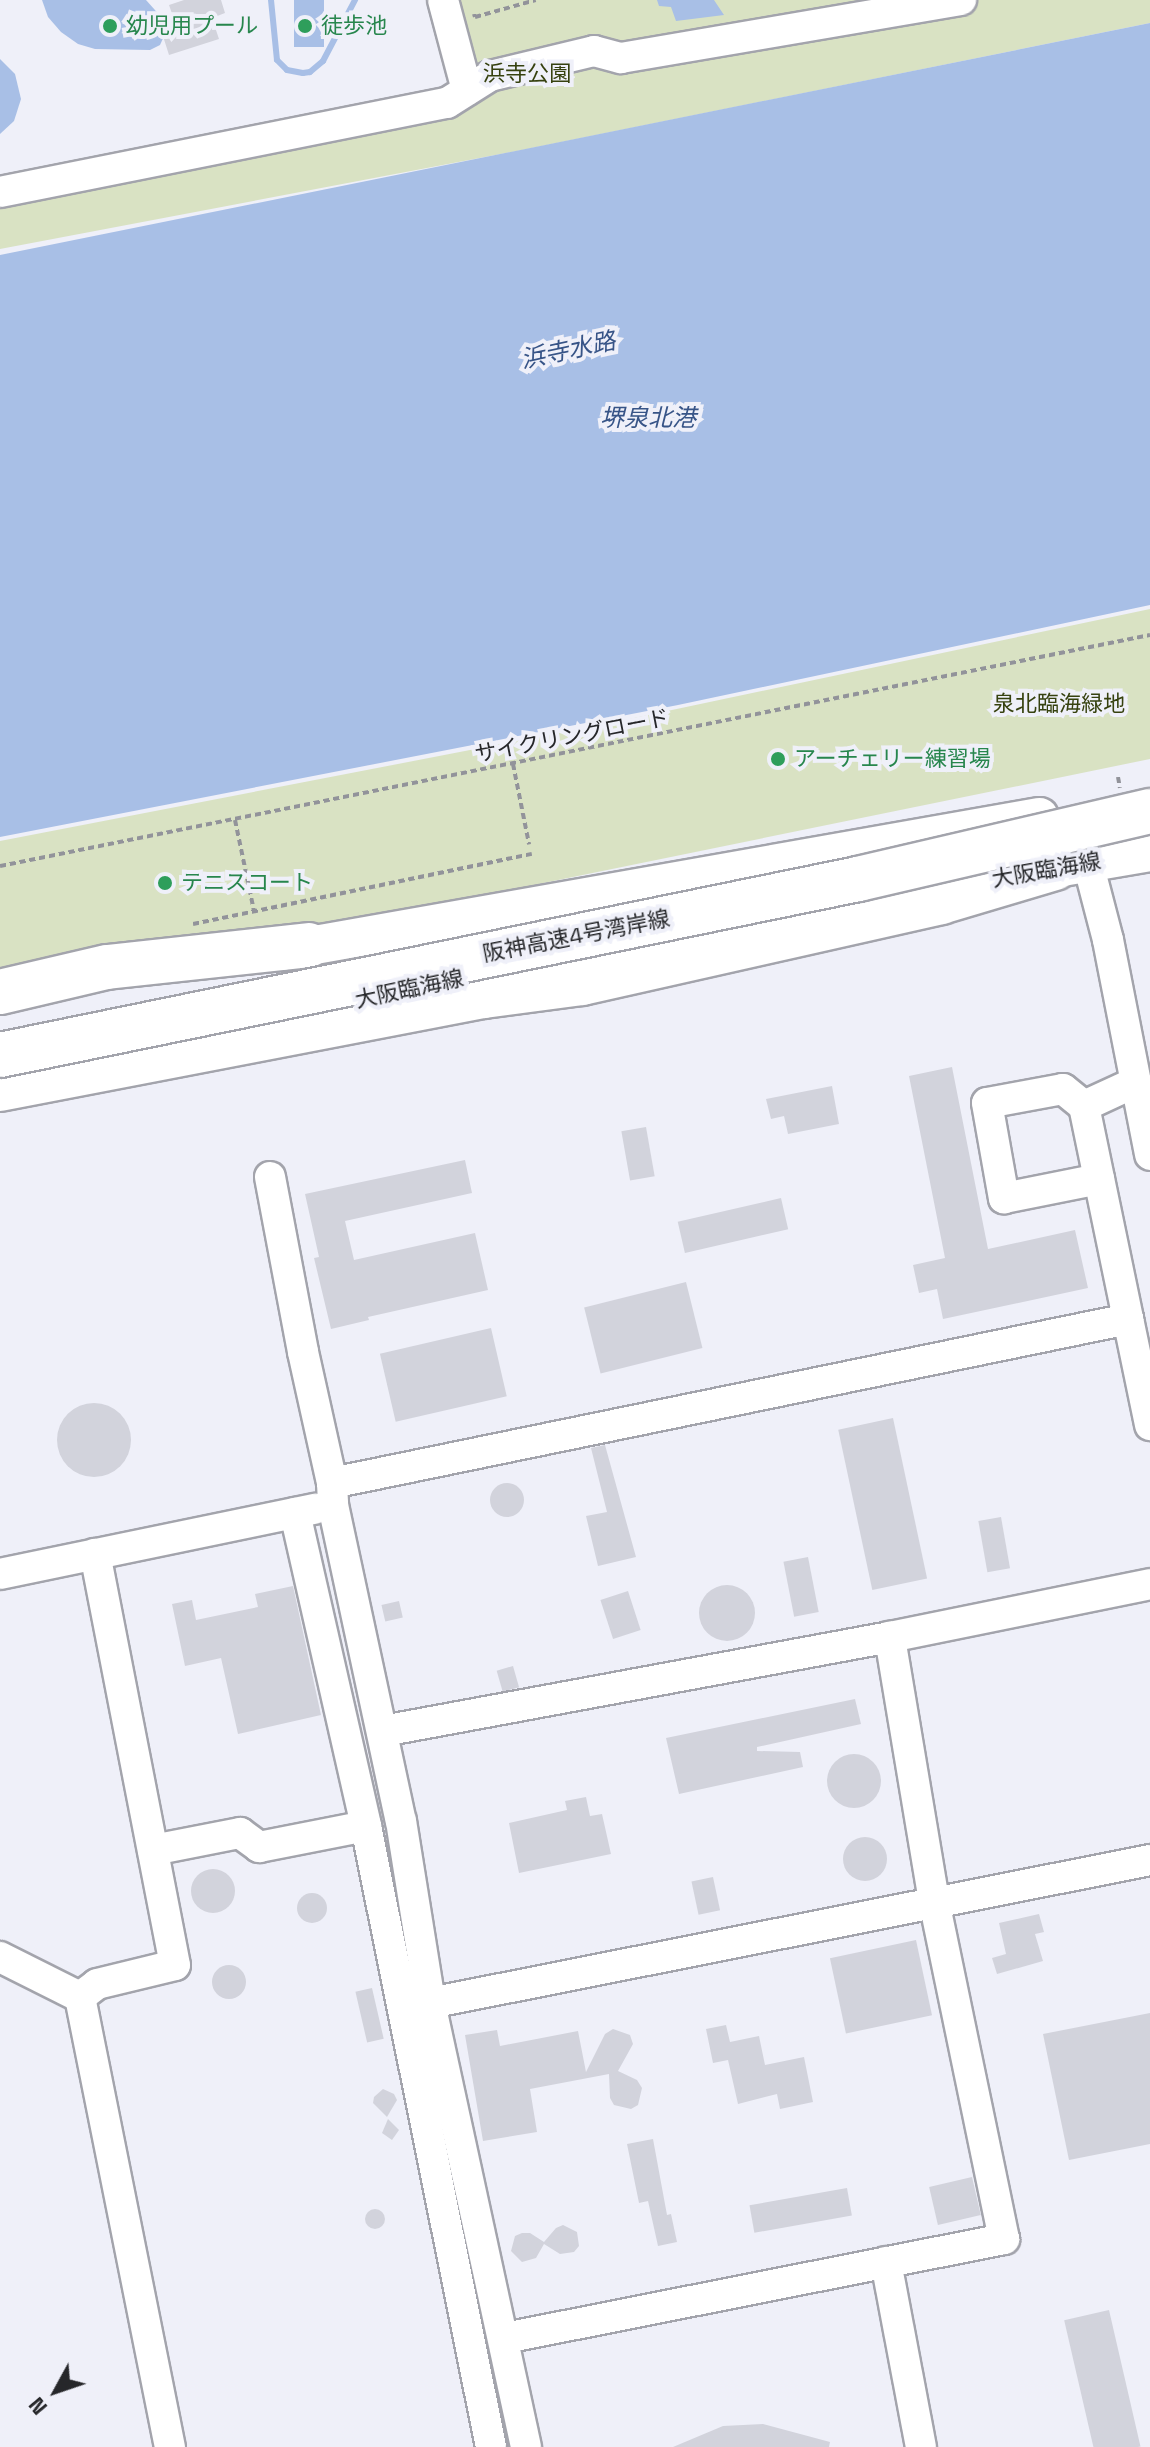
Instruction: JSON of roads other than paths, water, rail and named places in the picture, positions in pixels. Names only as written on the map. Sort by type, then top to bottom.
[{"type":"highway","name":"阪神高速4号湾岸線","points":[[0,1025],[549,916],[885,843],[1150,781]]},
{"type":"highway","name":"阪神高速4号湾岸線","points":[[0,1055],[858,879],[1078,842],[1150,811]]},
{"type":"highway","points":[[0,1089],[484,996],[582,983],[941,902],[1078,842],[1150,817]]},
{"type":"highway","points":[[0,992],[107,967],[309,945]]},
{"type":"main road","name":"大阪臨海線","points":[[0,1073],[621,946],[1078,842],[1150,795]]},
{"type":"main road","name":"大阪臨海線","points":[[0,1009],[309,945],[1078,842],[1150,852]]},
{"type":"lane","points":[[443,0],[467,90]]},
{"type":"lane","points":[[0,192],[447,103],[490,76],[594,51],[621,58],[961,0]]},
{"type":"lane","points":[[1078,842],[1108,940],[1150,1155]]},
{"type":"lane","points":[[1084,1106],[1136,1082]]},
{"type":"lane","points":[[1099,1179],[1004,1198],[987,1103],[1063,1089],[1084,1106],[1150,1425]]},
{"type":"lane","points":[[270,1177],[303,1352],[401,1821],[430,2003],[505,2338],[526,2447]]},
{"type":"lane","points":[[0,1574],[295,1513],[332,1494],[1128,1319]]},
{"type":"lane","points":[[295,1513],[366,1826],[491,2447]]},
{"type":"lane","points":[[80,1997],[97,1984],[175,1965],[95,1554]]},
{"type":"lane","points":[[383,1731],[890,1637],[1150,1584]]},
{"type":"lane","points":[[505,2338],[1004,2239],[934,1901],[890,1637]]},
{"type":"lane","points":[[153,1850],[240,1833],[259,1847],[366,1826]]},
{"type":"lane","points":[[430,2003],[1150,1860]]},
{"type":"lane","points":[[0,1957],[80,1997]]},
{"type":"lane","points":[[80,1997],[170,2447]]},
{"type":"lane","points":[[886,2262],[921,2447]]},
{"type":"water","name":"幼児用プール","points":[[42,0],[146,0],[163,19],[165,34],[160,45],[150,50],[95,49],[78,44],[61,32],[48,17]]},
{"type":"water","name":"徒歩池","points":[[294,0],[324,0],[324,47],[294,47]]},
{"type":"water","points":[[657,0],[714,0],[724,15],[676,21],[671,7],[659,6]]},
{"type":"water","name":"堺泉北港","points":[[1150,23],[1150,605],[678,705],[0,837],[0,255]]},
{"type":"water","points":[[0,59],[15,74],[21,99],[14,121],[0,134]]},
{"type":"waterway","points":[[271,0],[277,60],[287,70],[303,73],[310,72],[323,61],[355,0]]},
{"type":"place","name":"幼児用プール","points":[[110,26]]},
{"type":"place","name":"徒歩池","points":[[305,26]]},
{"type":"place","name":"アーチェリー練習場","points":[[778,759]]},
{"type":"place","name":"テニスコート","points":[[165,883]]},
{"type":"park label","name":"浜寺公園","points":[[527,74]]},
{"type":"park label","name":"泉北臨海緑地","points":[[1059,704]]},
{"type":"water label","name":"浜寺水路","points":[[568,350]]}]
